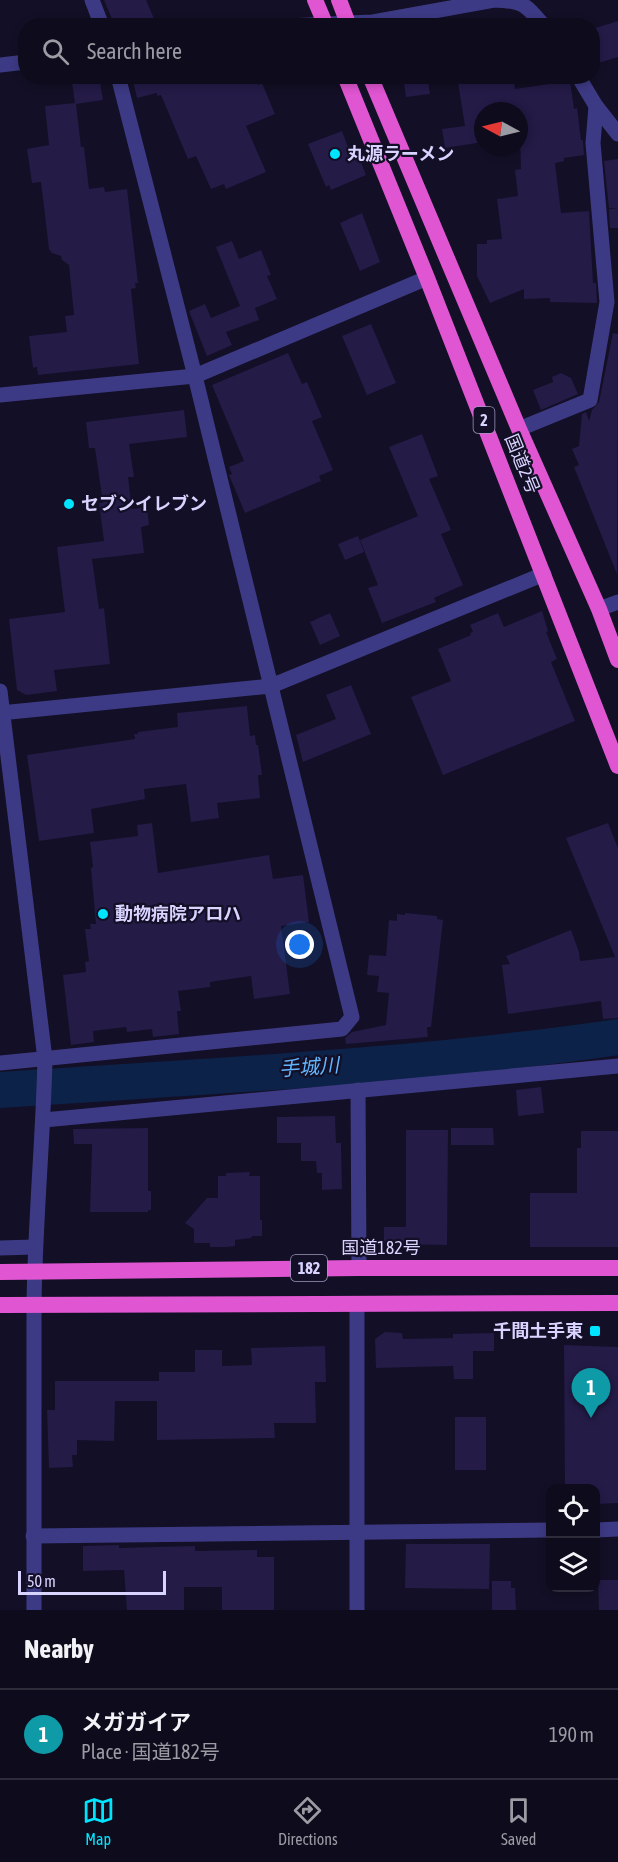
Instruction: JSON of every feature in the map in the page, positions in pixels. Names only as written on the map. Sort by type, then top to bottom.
[{"type":"highway","points":[[315,0],[322,18]]},
{"type":"highway","points":[[339,0],[346,18]]},
{"type":"highway","name":"国道2号","points":[[348,84],[427,278],[618,766]]},
{"type":"highway","name":"国道2号","points":[[373,84],[519,429],[599,609],[618,660]]},
{"type":"highway","name":"国道182号","points":[[0,1272],[618,1268]]},
{"type":"highway","name":"182","points":[[0,1305],[618,1303]]},
{"type":"street","points":[[92,0],[99,18]]},
{"type":"street","points":[[395,18],[494,0],[526,2],[538,18]]},
{"type":"street","points":[[0,64],[18,63]]},
{"type":"street","points":[[0,1063],[45,1064],[342,1029],[352,1017],[195,376],[120,84]]},
{"type":"street","points":[[583,84],[596,106],[618,134]]},
{"type":"street","points":[[519,429],[590,400],[607,302],[593,143],[596,106]]},
{"type":"street","points":[[0,394],[195,376],[427,278]]},
{"type":"street","points":[[1,713],[272,686],[544,574]]},
{"type":"street","points":[[599,609],[618,602]]},
{"type":"street","points":[[0,691],[45,1064],[44,1115],[34,1247],[34,1610]]},
{"type":"street","points":[[44,1115],[71,1119],[618,1066]]},
{"type":"street","points":[[358,1090],[359,1268]]},
{"type":"street","points":[[0,1248],[34,1247]]},
{"type":"street","points":[[357,1304],[357,1610]]},
{"type":"street","points":[[600,1530],[618,1529]]},
{"type":"street","points":[[33,1536],[546,1530]]},
{"type":"building","points":[[104,0],[146,0],[154,18],[112,18]]},
{"type":"building","points":[[618,21],[618,57],[600,63],[600,27]]},
{"type":"building","points":[[72,84],[100,84],[103,100],[76,104],[81,147],[84,147],[89,189],[104,187],[105,192],[127,189],[138,283],[135,283],[136,288],[131,289],[139,364],[38,375],[37,367],[33,368],[29,336],[67,332],[65,316],[74,315],[69,265],[62,260],[61,256],[52,253],[49,249],[41,182],[32,183],[27,149],[49,145],[45,106],[75,103]]},
{"type":"building","points":[[134,84],[262,84],[275,114],[246,126],[266,172],[226,189],[224,184],[211,189],[196,156],[188,159],[161,95],[157,96],[157,93],[137,98]]},
{"type":"building","points":[[404,84],[428,84],[430,94],[406,97]]},
{"type":"building","points":[[458,84],[514,84],[515,89],[549,84],[570,84],[574,109],[577,108],[584,155],[564,158],[564,161],[555,163],[561,213],[589,211],[593,283],[596,283],[597,303],[550,302],[550,298],[524,299],[524,289],[490,303],[477,276],[477,244],[487,244],[487,240],[502,239],[497,199],[518,196],[515,170],[521,169],[521,156],[528,156],[528,102],[474,102],[474,143],[445,148],[442,129],[465,126]]},
{"type":"building","name":"丸源ラーメン","points":[[342,131],[348,147],[354,145],[366,175],[331,190],[329,185],[326,187],[308,144]]},
{"type":"building","points":[[618,159],[618,208],[609,208],[604,161]]},
{"type":"building","points":[[618,208],[618,228],[610,228],[609,209]]},
{"type":"building","points":[[362,213],[380,262],[360,271],[340,223]]},
{"type":"building","points":[[232,241],[239,259],[261,250],[271,275],[267,276],[277,299],[255,308],[259,320],[226,332],[232,345],[207,356],[189,311],[205,304],[211,318],[240,306],[216,247]]},
{"type":"building","points":[[371,324],[396,383],[367,395],[342,336]]},
{"type":"building","points":[[613,333],[618,334],[617,574],[574,467],[579,465],[572,449],[579,446],[582,414],[586,412],[589,421],[592,410],[599,402]]},
{"type":"building","points":[[288,353],[302,384],[307,382],[322,417],[312,421],[333,470],[319,476],[321,481],[245,513],[229,475],[232,474],[229,467],[244,461],[212,385]]},
{"type":"building","points":[[561,373],[571,378],[578,394],[541,410],[533,390],[553,382],[552,377]]},
{"type":"building","points":[[184,410],[187,437],[129,444],[134,477],[128,477],[132,509],[147,507],[149,525],[141,527],[144,553],[92,559],[99,609],[104,608],[110,664],[54,670],[57,691],[26,695],[17,690],[9,619],[65,612],[57,547],[104,541],[99,503],[103,503],[95,448],[89,448],[86,422]]},
{"type":"building","points":[[422,434],[438,476],[429,479],[451,530],[441,534],[463,585],[434,598],[436,602],[382,623],[368,588],[378,585],[360,540],[418,516],[389,447]]},
{"type":"building","points":[[358,536],[364,552],[345,560],[338,544]]},
{"type":"building","points":[[542,611],[548,631],[546,632],[557,659],[551,662],[575,721],[443,775],[411,697],[451,681],[438,649],[471,635],[470,633],[473,632],[470,625],[498,613],[504,627]]},
{"type":"building","points":[[330,613],[340,636],[320,645],[310,622]]},
{"type":"building","points":[[351,685],[371,734],[303,762],[296,735],[336,719],[326,695]]},
{"type":"building","points":[[247,706],[250,736],[255,735],[256,745],[258,745],[262,775],[258,775],[260,798],[217,803],[219,818],[191,822],[186,784],[144,789],[145,799],[91,809],[94,833],[39,841],[27,755],[135,739],[134,734],[138,732],[178,727],[177,713]]},
{"type":"building","points":[[152,823],[158,873],[269,855],[273,879],[303,875],[309,922],[281,926],[290,994],[254,999],[251,976],[210,982],[210,987],[178,991],[181,1011],[177,1011],[179,1034],[153,1037],[152,1029],[127,1032],[126,1027],[93,1031],[94,1042],[71,1045],[63,975],[86,972],[85,962],[89,961],[85,929],[91,929],[90,924],[96,924],[90,842],[138,836],[137,825]]},
{"type":"building","points":[[608,823],[618,848],[618,1018],[603,1019],[601,1001],[508,1014],[502,965],[510,964],[506,956],[571,930],[580,961],[615,957],[566,838]]},
{"type":"building","points":[[405,913],[437,916],[437,919],[443,920],[431,1027],[427,1027],[428,1037],[346,1044],[345,1038],[352,1032],[386,1025],[389,993],[377,992],[379,976],[367,975],[369,955],[386,956],[389,920],[397,921],[397,914],[405,915]]},
{"type":"building","points":[[541,1087],[544,1113],[518,1116],[516,1090]]},
{"type":"building","points":[[335,1116],[336,1143],[341,1143],[342,1189],[322,1190],[322,1173],[317,1173],[316,1161],[301,1161],[301,1143],[277,1143],[277,1117]]},
{"type":"building","points":[[148,1128],[148,1191],[151,1191],[151,1210],[148,1212],[90,1212],[92,1144],[74,1144],[73,1129]]},
{"type":"building","points":[[451,1128],[493,1128],[494,1145],[451,1145]]},
{"type":"building","points":[[406,1130],[448,1130],[447,1245],[384,1244],[384,1227],[406,1227]]},
{"type":"building","points":[[581,1131],[618,1131],[618,1247],[530,1247],[530,1193],[577,1193],[577,1148],[581,1148]]},
{"type":"building","points":[[250,1172],[249,1176],[260,1176],[262,1236],[235,1240],[235,1246],[227,1247],[210,1247],[210,1243],[194,1243],[194,1229],[185,1223],[207,1198],[218,1198],[218,1176],[226,1176],[226,1173]]},
{"type":"building","points":[[385,1332],[402,1333],[403,1339],[453,1338],[453,1334],[494,1333],[494,1351],[473,1351],[473,1379],[454,1379],[453,1366],[376,1368],[375,1339]]},
{"type":"building","points":[[564,1345],[618,1347],[618,1503],[600,1504],[600,1484],[565,1484]]},
{"type":"building","points":[[325,1346],[326,1382],[315,1382],[316,1423],[274,1423],[275,1438],[157,1440],[157,1401],[115,1401],[114,1441],[77,1440],[77,1455],[72,1455],[73,1467],[49,1468],[47,1410],[55,1410],[55,1381],[159,1381],[159,1372],[195,1372],[195,1350],[222,1350],[222,1366],[252,1365],[251,1348]]},
{"type":"building","points":[[455,1417],[486,1417],[486,1470],[455,1470]]},
{"type":"building","points":[[406,1544],[490,1544],[489,1589],[405,1588]]},
{"type":"building","points":[[119,1545],[119,1548],[195,1546],[195,1551],[257,1550],[257,1557],[274,1557],[274,1610],[222,1610],[222,1587],[184,1587],[184,1610],[127,1610],[124,1570],[83,1571],[83,1546]]},
{"type":"building","points":[[600,1580],[618,1580],[618,1610],[599,1610]]},
{"type":"building","points":[[492,1581],[511,1581],[511,1588],[515,1588],[516,1610],[492,1610]]},
{"type":"waterway","name":"手城川","points":[[0,1090],[387,1063],[618,1037]]},
{"type":"place","name":"丸源ラーメン","points":[[335,154]]},
{"type":"place","name":"セブンイレブン","points":[[69,504]]},
{"type":"place","name":"動物病院アロハ","points":[[103,914]]},
{"type":"place","name":"千間土手東","points":[[595,1331]]},
{"type":"place","name":"メガガイア","points":[[591,1418]]}]
